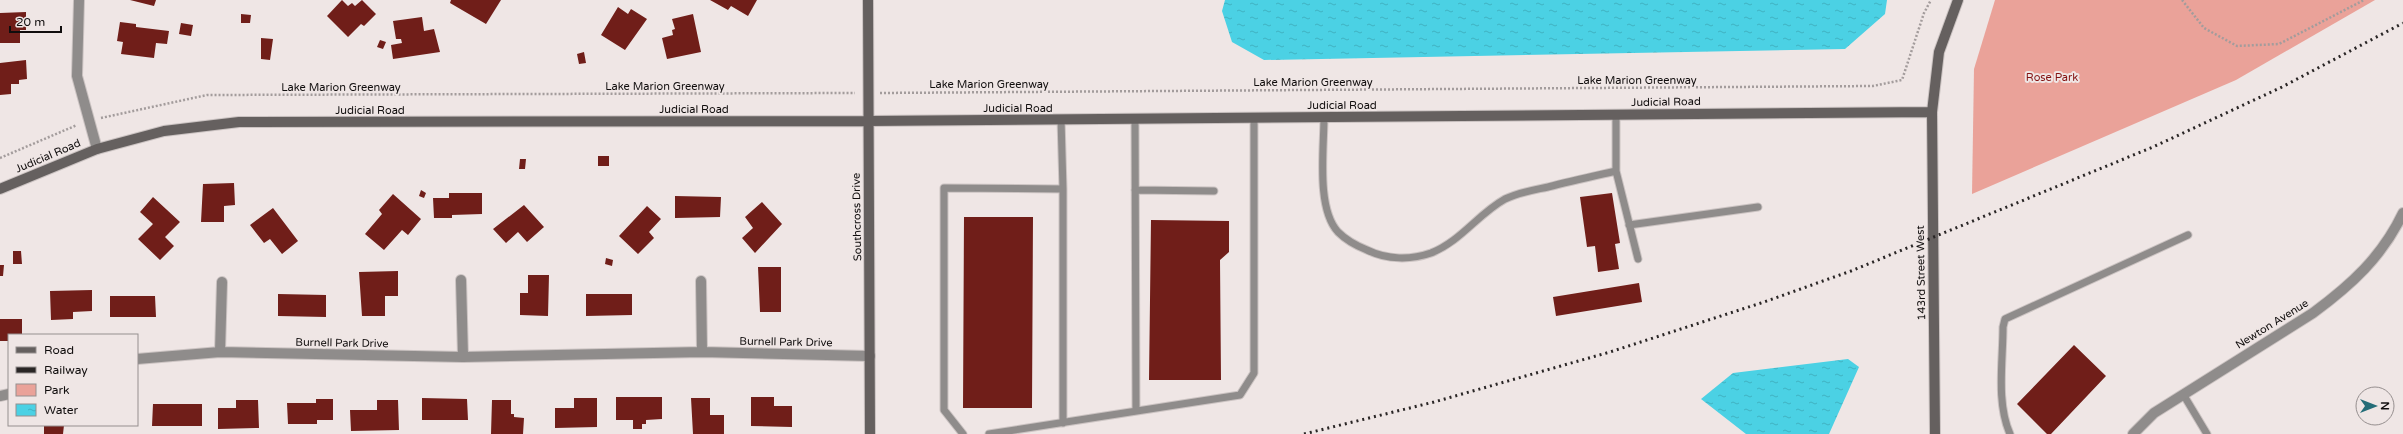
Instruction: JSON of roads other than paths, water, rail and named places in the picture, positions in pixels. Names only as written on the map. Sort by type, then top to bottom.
[{"type":"street","points":[[79,0],[77,76],[97,149]]},
{"type":"street","name":"Southcross Drive","points":[[868,0],[870,434]]},
{"type":"street","points":[[1932,112],[1939,52],[1958,0]]},
{"type":"street","name":"Judicial Road","points":[[0,189],[97,149],[164,130],[239,122],[868,121],[1932,112]]},
{"type":"street","name":"143rd Street West","points":[[1932,112],[1935,434]]},
{"type":"street","name":"Newton Avenue","points":[[2133,434],[2154,412],[2335,297],[2361,275],[2381,252],[2403,213]]},
{"type":"street","points":[[461,280],[463,357]]},
{"type":"street","points":[[220,352],[222,282]]},
{"type":"street","points":[[701,282],[702,352]]},
{"type":"street","name":"Burnell Park Drive","points":[[138,359],[220,352],[463,357],[702,352],[870,356]]},
{"type":"lane","points":[[1616,114],[1616,171],[1638,259]]},
{"type":"lane","points":[[1324,117],[1324,194],[1330,218],[1338,232],[1354,244],[1372,253],[1393,258],[1412,258],[1432,252],[1454,241],[1504,200],[1519,193],[1616,171]]},
{"type":"lane","points":[[989,434],[1240,395],[1254,373],[1254,118]]},
{"type":"lane","points":[[1061,119],[1063,189],[1063,423]]},
{"type":"lane","points":[[1135,119],[1136,411]]},
{"type":"lane","points":[[963,434],[944,410],[944,188],[1063,189]]},
{"type":"lane","points":[[1135,190],[1214,191]]},
{"type":"lane","points":[[1629,225],[1758,207]]},
{"type":"lane","points":[[2010,434],[2004,420],[2002,400],[2003,327],[2005,319],[2188,235]]},
{"type":"lane","points":[[2183,394],[2207,434]]},
{"type":"water","points":[[1225,0],[1887,0],[1885,14],[1845,49],[1264,60],[1232,42],[1222,11]]},
{"type":"water","points":[[1848,359],[1859,367],[1829,434],[1746,434],[1701,399],[1733,373]]},
{"type":"railway","points":[[1304,434],[1434,402],[1610,352],[1764,302],[1851,271],[2153,147],[2282,87],[2403,23]]},
{"type":"park label","name":"Rose Park","points":[[2052,77]]}]
